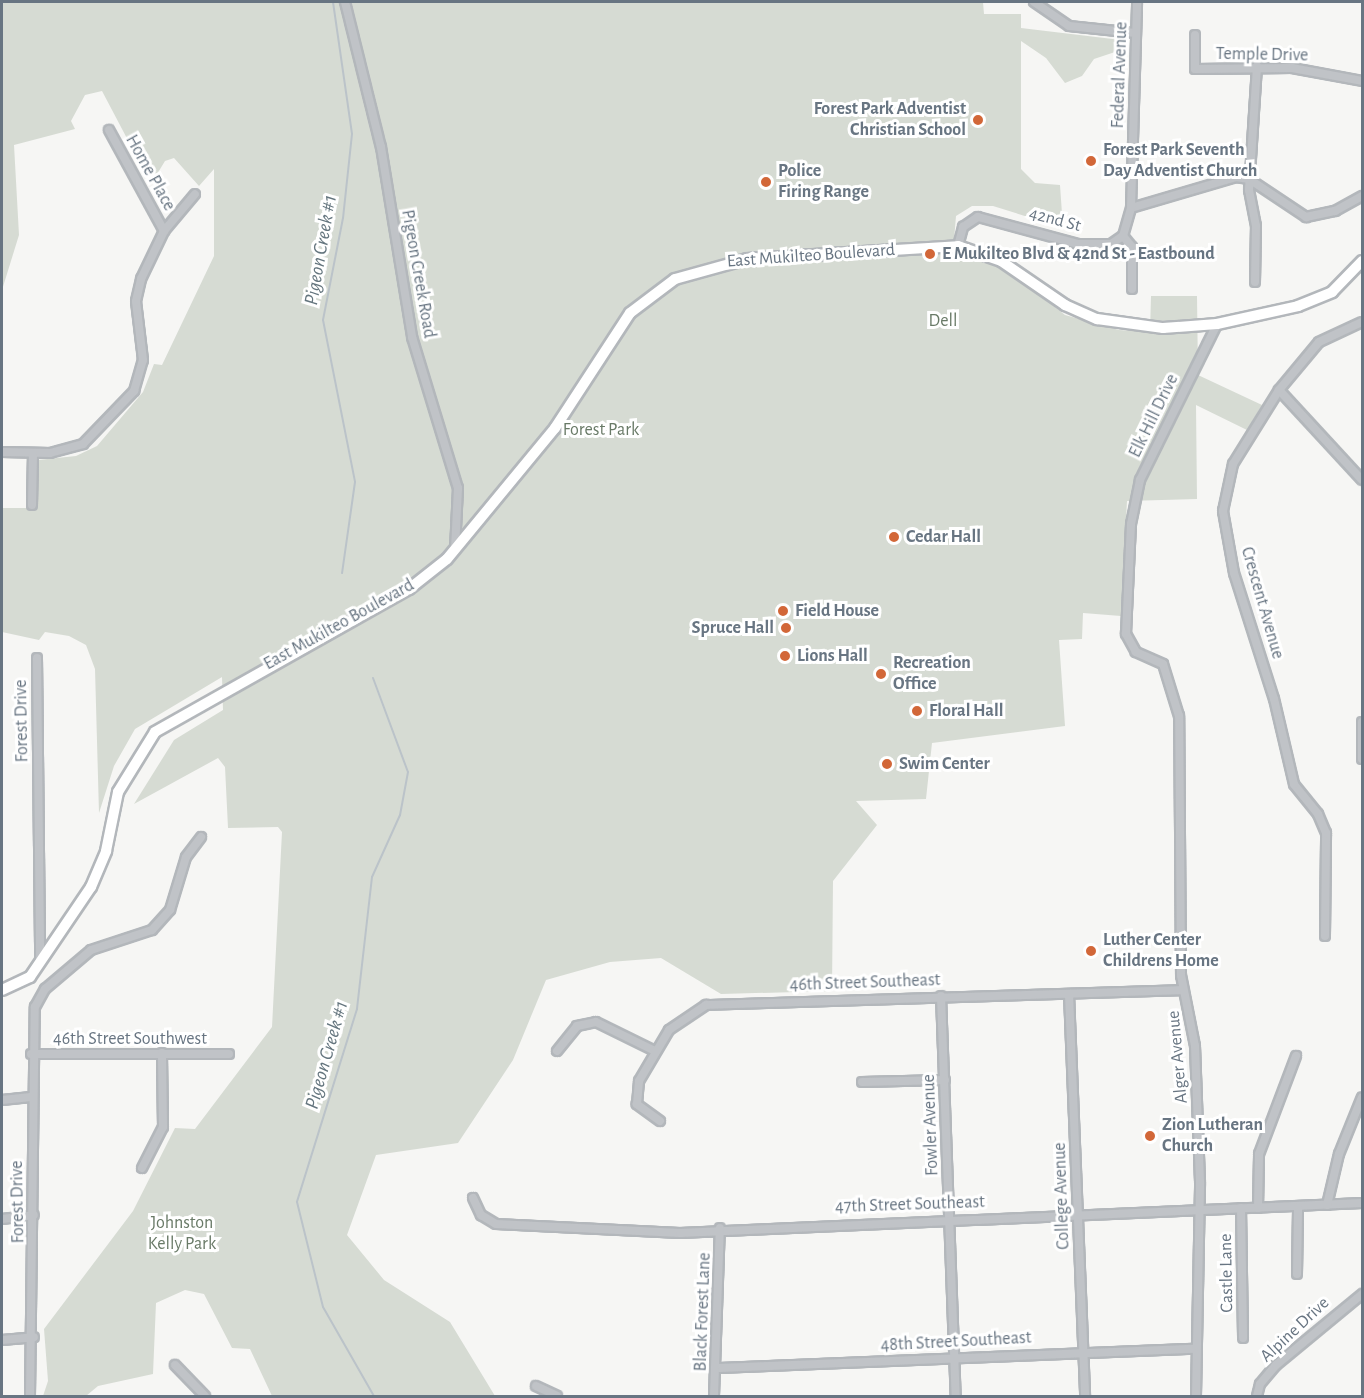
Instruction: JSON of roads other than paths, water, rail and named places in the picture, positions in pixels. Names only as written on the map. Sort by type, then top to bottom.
[{"type":"main road","name":"East Mukilteo Boulevard","points":[[2,990],[30,977],[68,924],[106,850],[118,792],[155,732],[409,589],[455,551],[555,428],[617,329],[658,289],[720,262],[958,246],[1001,261],[1065,305],[1097,320],[1163,328],[1216,324],[1307,303],[1332,292],[1362,261]]},
{"type":"street","name":"Pigeon Creek Road","points":[[345,2],[381,147],[412,337],[458,488],[455,551]]},
{"type":"street","points":[[1034,2],[1069,26],[1136,33]]},
{"type":"street","name":"Federal Avenue","points":[[1123,236],[1131,208],[1137,2]]},
{"type":"street","name":"Temple Drive","points":[[1195,35],[1195,69],[1257,66],[1362,81]]},
{"type":"street","points":[[1255,282],[1256,226],[1249,178],[1257,66]]},
{"type":"street","name":"Home Place","points":[[109,130],[164,231]]},
{"type":"street","points":[[1131,208],[1188,195],[1223,178],[1249,178],[1306,217],[1335,212],[1362,196]]},
{"type":"street","points":[[2,452],[67,451],[83,444],[134,392],[143,360],[136,301],[164,231],[195,194]]},
{"type":"street","name":"42nd St","points":[[958,246],[963,226],[978,217],[1078,244],[1111,244],[1123,236]]},
{"type":"street","points":[[1123,236],[1132,247],[1132,289]]},
{"type":"street","name":"Crescent Avenue","points":[[1325,936],[1326,833],[1318,814],[1294,784],[1274,699],[1234,573],[1223,511],[1233,465],[1279,390],[1319,342],[1362,322]]},
{"type":"street","name":"Elk Hill Drive","points":[[1179,716],[1163,664],[1128,645],[1131,524],[1140,480],[1216,324]]},
{"type":"street","points":[[1279,390],[1362,480]]},
{"type":"street","points":[[32,505],[33,453]]},
{"type":"street","name":"Forest Drive","points":[[37,658],[40,963]]},
{"type":"street","name":"Alger Avenue","points":[[1179,716],[1183,990],[1195,1046],[1198,1210],[1196,1396]]},
{"type":"street","points":[[1362,722],[1362,759]]},
{"type":"street","name":"Forest Drive","points":[[30,1396],[34,1337],[31,1054],[35,1007],[45,989],[91,950],[152,930],[170,910],[186,857],[201,837]]},
{"type":"street","name":"46th Street Southeast","points":[[660,1121],[641,1111],[636,1094],[653,1050],[687,1014],[723,1002],[1183,990]]},
{"type":"street","name":"College Avenue","points":[[1069,994],[1085,1396]]},
{"type":"street","name":"Fowler Avenue","points":[[941,996],[956,1396]]},
{"type":"street","points":[[557,1051],[577,1026],[596,1022],[653,1050]]},
{"type":"street","points":[[142,1168],[163,1127],[162,1053]]},
{"type":"street","name":"46th Street Southwest","points":[[31,1054],[229,1054]]},
{"type":"street","points":[[1258,1208],[1259,1154],[1296,1056]]},
{"type":"street","points":[[862,1082],[945,1080]]},
{"type":"street","points":[[2,1100],[31,1097]]},
{"type":"street","points":[[1326,1205],[1339,1154],[1362,1097]]},
{"type":"street","name":"47th Street Southeast","points":[[473,1198],[481,1215],[508,1225],[680,1233],[720,1228],[1362,1203]]},
{"type":"street","points":[[1297,1274],[1298,1207]]},
{"type":"street","name":"Castle Lane","points":[[1241,1209],[1243,1338]]},
{"type":"street","points":[[2,1219],[34,1215]]},
{"type":"street","name":"Black Forest Lane","points":[[714,1396],[717,1368],[720,1228]]},
{"type":"street","name":"Alpine Drive","points":[[1257,1396],[1276,1365],[1362,1294]]},
{"type":"street","points":[[2,1340],[34,1337]]},
{"type":"street","name":"48th Street Southeast","points":[[717,1368],[1082,1351],[1196,1349]]},
{"type":"street","points":[[175,1365],[205,1396]]},
{"type":"street","points":[[536,1386],[557,1396]]},
{"type":"waterway","name":"Pigeon Creek #1","points":[[333,2],[352,134],[343,218],[323,320],[355,482],[342,573]]},
{"type":"waterway","name":"Pigeon Creek #1","points":[[373,678],[408,772],[400,815],[372,877],[357,1009],[297,1202],[323,1307],[374,1396]]},
{"type":"place","name":"Forest Park Adventist Christian School","points":[[978,120]]},
{"type":"place","name":"Forest Park Seventh Day Adventist Church","points":[[1091,161]]},
{"type":"place","name":"Police Firing Range","points":[[766,182]]},
{"type":"place","name":"E Mukilteo Blvd & 42nd St - Eastbound","points":[[930,254]]},
{"type":"place","name":"Cedar Hall","points":[[894,537]]},
{"type":"place","name":"Field House","points":[[783,611]]},
{"type":"place","name":"Spruce Hall","points":[[786,628]]},
{"type":"place","name":"Lions Hall","points":[[785,656]]},
{"type":"place","name":"Recreation Office","points":[[881,674]]},
{"type":"place","name":"Floral Hall","points":[[917,711]]},
{"type":"place","name":"Swim Center","points":[[887,764]]},
{"type":"place","name":"Luther Center Childrens Home","points":[[1091,951]]},
{"type":"place","name":"Zion Lutheran Church","points":[[1150,1136]]},
{"type":"park label","name":"Dell","points":[[943,321]]},
{"type":"park label","name":"Forest Park","points":[[601,430]]},
{"type":"park label","name":"Johnston Kelly Park","points":[[182,1234]]}]
